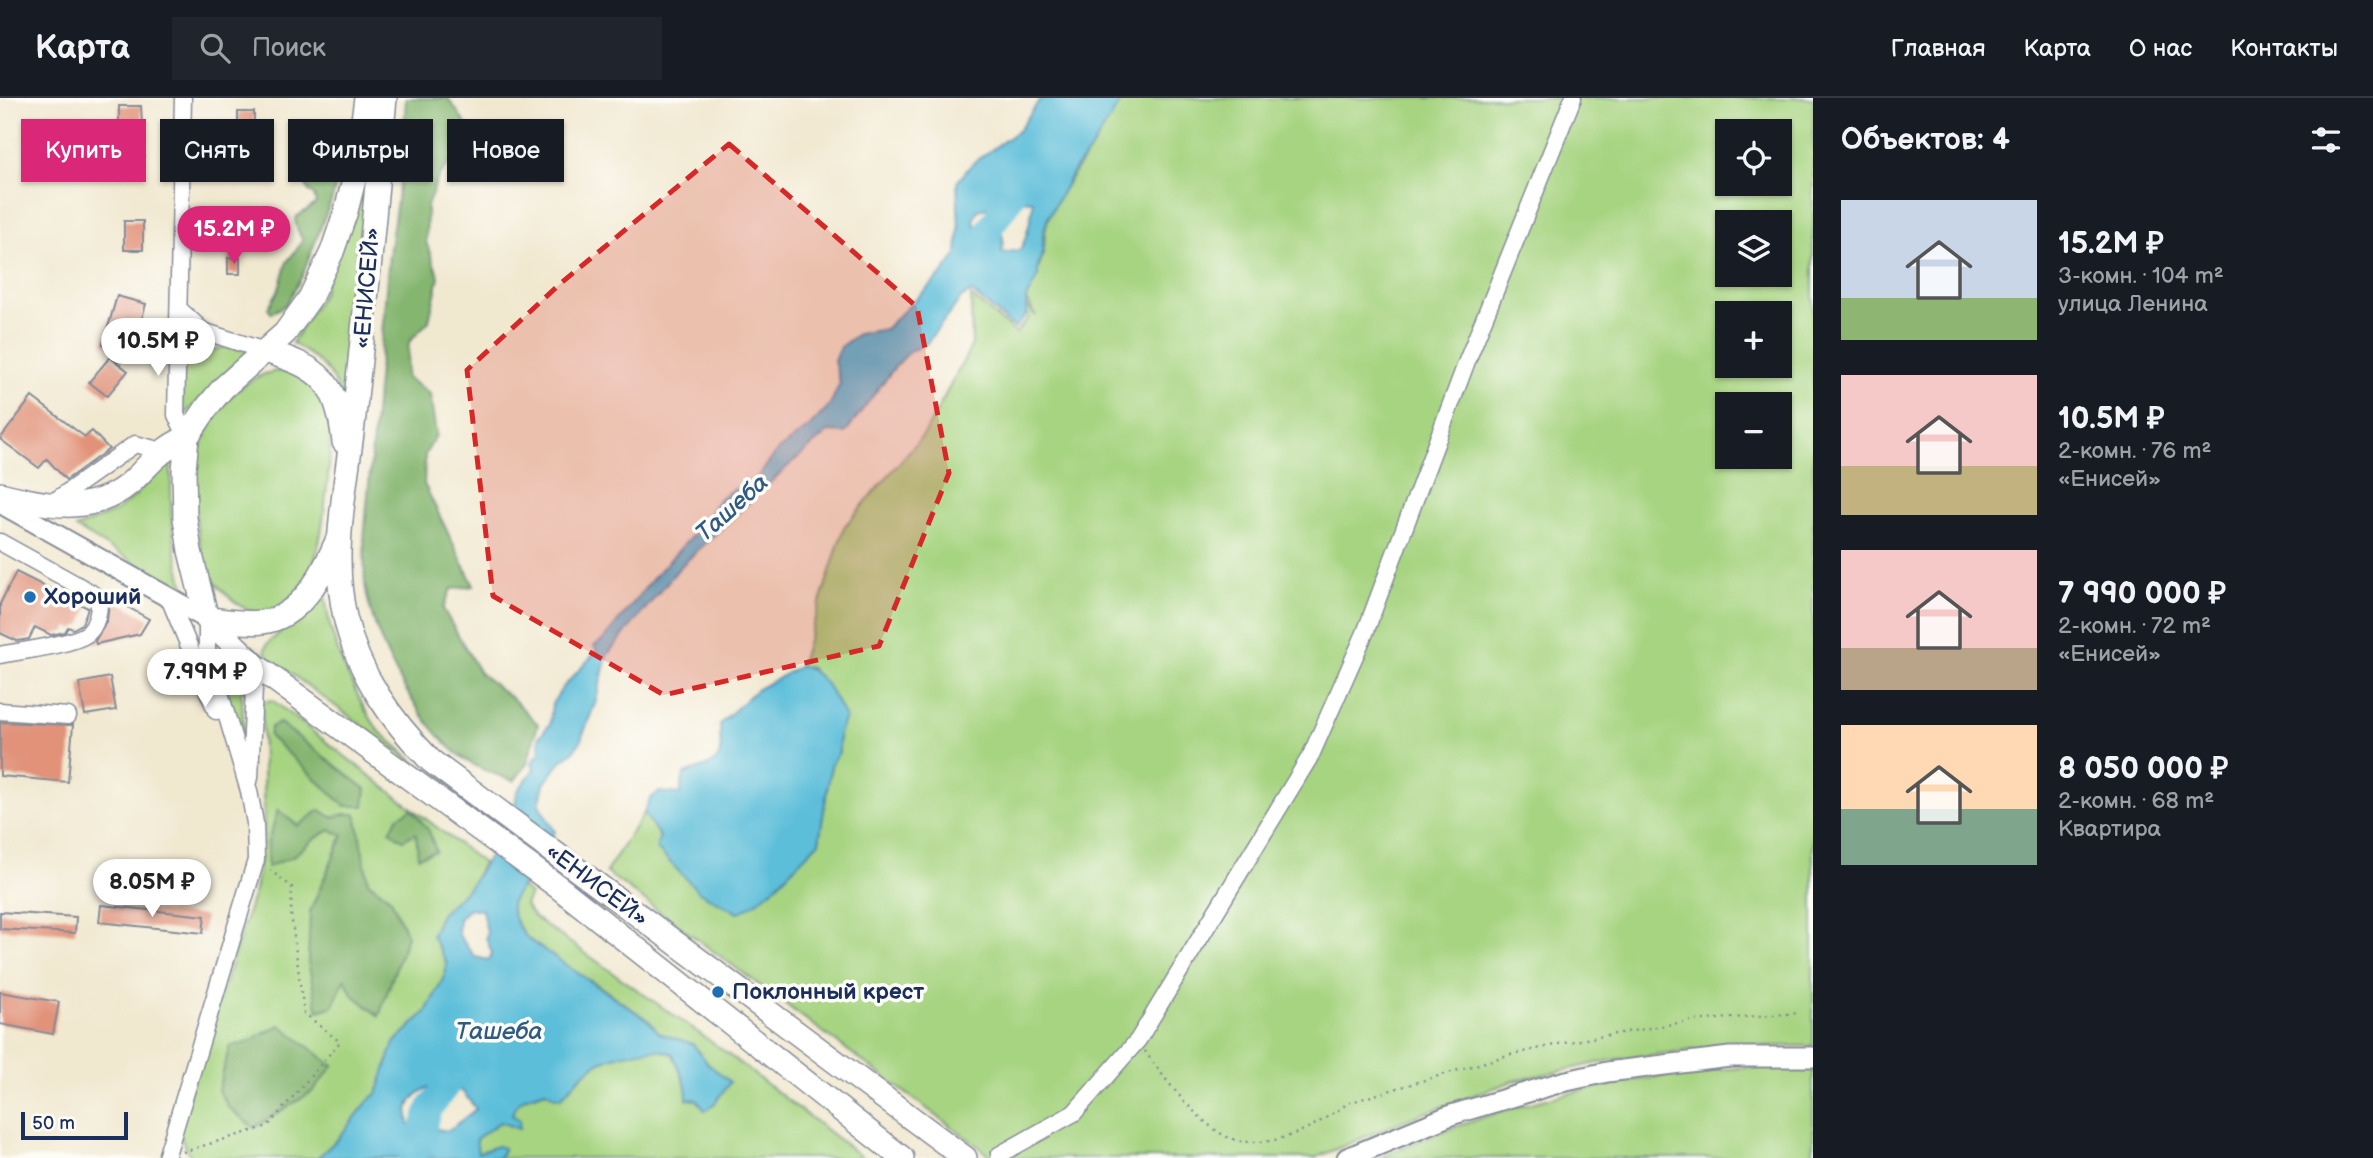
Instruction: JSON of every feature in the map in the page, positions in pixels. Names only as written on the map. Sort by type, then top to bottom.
[{"type":"highway","name":"«ЕНИСЕЙ»","points":[[366,98],[356,172],[332,252],[310,298],[285,332],[223,388],[187,437],[184,470],[185,518],[190,551],[207,619],[255,665],[557,886],[902,1158]]},
{"type":"highway","name":"«ЕНИСЕЙ»","points":[[385,98],[338,538],[345,616],[355,650],[382,705],[431,761],[965,1158]]},
{"type":"highway","name":"«ЕНИСЕЙ»","points":[[265,351],[313,370],[331,390],[341,426],[346,477]]},
{"type":"highway","points":[[0,494],[48,505],[83,505],[115,494],[162,451],[187,437]]},
{"type":"highway","name":"«ЕНИСЕЙ»","points":[[207,619],[259,622],[279,618],[296,606],[316,582],[338,538]]},
{"type":"main road","points":[[0,503],[207,619]]},
{"type":"main road","points":[[1348,1158],[1451,1115],[1516,1094],[1584,1077],[1730,1057],[1813,1057]]},
{"type":"street","points":[[183,98],[176,415],[187,437]]},
{"type":"street","points":[[999,1155],[1074,1113],[1138,1040],[1311,755],[1365,633],[1467,361],[1573,98]]},
{"type":"street","points":[[179,309],[203,331],[265,351]]},
{"type":"street","points":[[0,654],[74,640],[86,635],[91,630],[100,608],[98,598],[90,593],[3,550]]},
{"type":"street","points":[[169,598],[249,791]]},
{"type":"street","points":[[172,1156],[256,860],[255,823],[249,791],[207,649],[207,619]]},
{"type":"street","points":[[249,791],[255,665]]},
{"type":"street","points":[[0,710],[68,716]]},
{"type":"path","points":[[172,1156],[268,1126],[340,1042],[304,1013],[291,915],[292,887],[256,860]]},
{"type":"path","points":[[1138,1040],[1158,1070],[1195,1112],[1230,1139],[1262,1143],[1278,1140],[1328,1118],[1348,1103],[1506,1056],[1563,1043],[1690,1021],[1799,1013]]},
{"type":"highlighted area","points":[[729,144],[917,307],[949,473],[879,646],[664,695],[493,596],[467,370],[561,283]]},
{"type":"green space","points":[[406,98],[448,98],[462,119],[447,119],[447,166],[439,175],[427,206],[426,242],[439,277],[429,321],[409,342],[406,377],[430,394],[436,435],[425,455],[424,484],[474,586],[451,589],[443,609],[480,673],[538,724],[527,764],[514,781],[474,765],[436,733],[403,685],[389,658],[378,632],[365,584],[364,540],[389,255],[400,182],[433,182],[433,119],[405,119]]},
{"type":"green space","points":[[1123,98],[1813,98],[1813,1046],[1726,1046],[1612,1060],[1513,1081],[1405,1120],[1315,1158],[994,1158],[606,872],[644,813],[660,837],[796,865],[819,842],[831,765],[839,752],[839,733],[845,717],[811,668],[800,666],[844,527],[925,433],[972,345],[971,296],[1016,333],[1029,317],[1024,303],[1036,316],[1026,298],[1043,254],[1047,222],[1062,192]]},
{"type":"green space","points":[[336,182],[302,276],[286,305],[271,313],[268,308],[278,291],[287,262],[303,241],[295,220],[316,203],[314,195],[305,183]]},
{"type":"green space","points":[[355,182],[369,182],[347,412],[327,371],[313,357],[292,343],[322,295]]},
{"type":"green space","points":[[228,346],[248,351],[181,418],[182,359]]},
{"type":"green space","points":[[276,371],[307,377],[320,389],[327,405],[330,423],[329,460],[322,526],[313,564],[303,583],[289,600],[280,607],[261,613],[248,610],[235,602],[214,581],[207,568],[197,526],[194,478],[202,444],[219,411],[244,385],[259,376]]},
{"type":"green space","points":[[171,454],[171,510],[175,548],[185,592],[76,528],[115,512],[135,496]]},
{"type":"green space","points":[[323,585],[330,627],[343,665],[364,708],[378,730],[427,773],[267,656],[267,644],[306,609]]},
{"type":"green space","points":[[233,670],[240,670],[244,731],[241,732],[227,692],[227,684]]},
{"type":"green space","points":[[272,700],[483,863],[471,885],[441,914],[432,935],[447,964],[445,975],[426,1012],[394,1043],[377,1094],[337,1140],[317,1158],[192,1158],[177,1131],[255,890],[264,837],[262,702]],"holes":[[[412,809],[436,851],[416,833],[405,838]],[[278,811],[298,826],[334,816],[356,814],[368,882],[391,899],[345,978],[332,1007],[318,1010],[310,912],[343,834],[330,830],[315,838],[292,857]],[[246,1043],[218,1090],[230,1047]]]},
{"type":"green space","points":[[280,723],[366,789],[364,806],[345,806],[269,736],[271,727]]},
{"type":"green space","points":[[412,809],[429,831],[436,851],[418,857],[416,833],[403,840],[390,831],[398,817]]},
{"type":"green space","points":[[278,810],[298,826],[320,810],[333,818],[356,814],[368,882],[391,899],[407,936],[379,1016],[352,994],[345,979],[332,1007],[318,1011],[308,962],[310,912],[343,835],[330,830],[315,838],[292,857],[267,867],[268,842]]},
{"type":"green space","points":[[520,886],[530,894],[525,905],[534,917],[720,1048],[863,1158],[499,1158],[504,1149],[497,1146],[477,1153],[476,1139],[500,1122],[507,1123],[514,1107],[523,1098],[547,1091],[561,1098],[585,1072],[611,1058],[651,1049],[673,1054],[684,1081],[687,1099],[708,1064],[693,1044],[659,1033],[649,1021],[598,985],[569,969],[526,937],[511,911],[511,903]]},
{"type":"green space","points":[[280,1025],[333,1066],[313,1091],[254,1128],[229,1108],[218,1090],[230,1046],[246,1043]]},
{"type":"green space","points":[[1813,1066],[1813,1158],[1379,1158],[1483,1117],[1591,1088],[1701,1071]]},
{"type":"water","points":[[1041,98],[1123,98],[1087,155],[1075,168],[1048,218],[1043,234],[1038,277],[1026,298],[1026,315],[1015,328],[972,292],[962,297],[926,344],[910,351],[895,367],[845,433],[828,432],[680,567],[607,655],[596,701],[580,742],[544,784],[539,805],[555,832],[511,903],[520,930],[532,942],[649,1021],[659,1033],[693,1044],[708,1064],[730,1082],[715,1103],[705,1111],[697,1100],[687,1099],[685,1082],[673,1054],[654,1050],[635,1052],[593,1066],[561,1098],[546,1091],[521,1100],[512,1115],[520,1120],[519,1129],[500,1122],[476,1139],[478,1153],[497,1146],[504,1148],[499,1158],[317,1158],[337,1140],[377,1094],[394,1043],[426,1012],[445,975],[447,964],[432,935],[441,914],[471,885],[513,818],[517,792],[534,769],[532,763],[536,756],[540,755],[539,737],[550,724],[552,704],[563,687],[597,651],[594,646],[604,639],[655,576],[702,525],[720,498],[732,490],[749,485],[777,451],[810,426],[830,405],[840,383],[834,361],[840,347],[858,334],[885,329],[943,273],[957,254],[957,182],[973,163],[1019,130]],"holes":[[[1006,199],[1033,201],[1033,206],[1027,234],[1020,250],[1002,253],[1003,238],[1000,230],[983,231],[975,227],[974,218],[978,210],[987,208],[995,212]],[[469,908],[482,910],[486,938],[492,953],[489,960],[475,957],[458,934],[459,919]],[[444,1081],[463,1092],[476,1109],[448,1131],[409,1124],[409,1107],[416,1095]]]},
{"type":"water","points":[[800,666],[816,673],[822,679],[845,717],[839,733],[839,752],[831,765],[819,842],[774,888],[738,913],[699,892],[656,848],[660,837],[644,813],[650,799],[659,792],[680,794],[684,774],[717,759],[721,747],[720,724],[756,690]]},
{"type":"building","points":[[119,106],[141,106],[142,119],[119,119]]},
{"type":"building","points":[[238,112],[254,112],[254,119],[238,119]]},
{"type":"building","points":[[124,221],[143,221],[143,250],[124,250]]},
{"type":"building","points":[[228,258],[240,258],[240,274],[228,274]]},
{"type":"building","points":[[117,296],[146,304],[132,353],[103,344]]},
{"type":"building","points":[[110,357],[128,371],[107,396],[89,382]]},
{"type":"building","points":[[32,397],[85,437],[92,431],[109,449],[66,480],[47,459],[39,468],[0,439]]},
{"type":"building","points":[[16,572],[88,608],[82,624],[51,635],[35,627],[29,639],[17,641],[0,633],[0,604]]},
{"type":"building","points":[[110,597],[149,619],[140,634],[96,644],[95,641],[107,620]]},
{"type":"building","points":[[110,677],[116,710],[85,715],[79,683]]},
{"type":"building","points":[[0,722],[73,725],[68,782],[0,776]]},
{"type":"building","points":[[101,905],[205,916],[203,933],[99,922]]},
{"type":"building","points":[[0,912],[76,917],[75,933],[0,929]]},
{"type":"building","points":[[0,992],[59,1002],[53,1034],[0,1024]]},
{"type":"waterway","name":"Ташеба","points":[[969,258],[1029,172]]},
{"type":"waterway","name":"Ташеба","points":[[412,1158],[430,1108],[470,1054]]},
{"type":"place","name":"Хороший","points":[[30,597]]},
{"type":"place","name":"Поклонный крест","points":[[718,992]]}]
